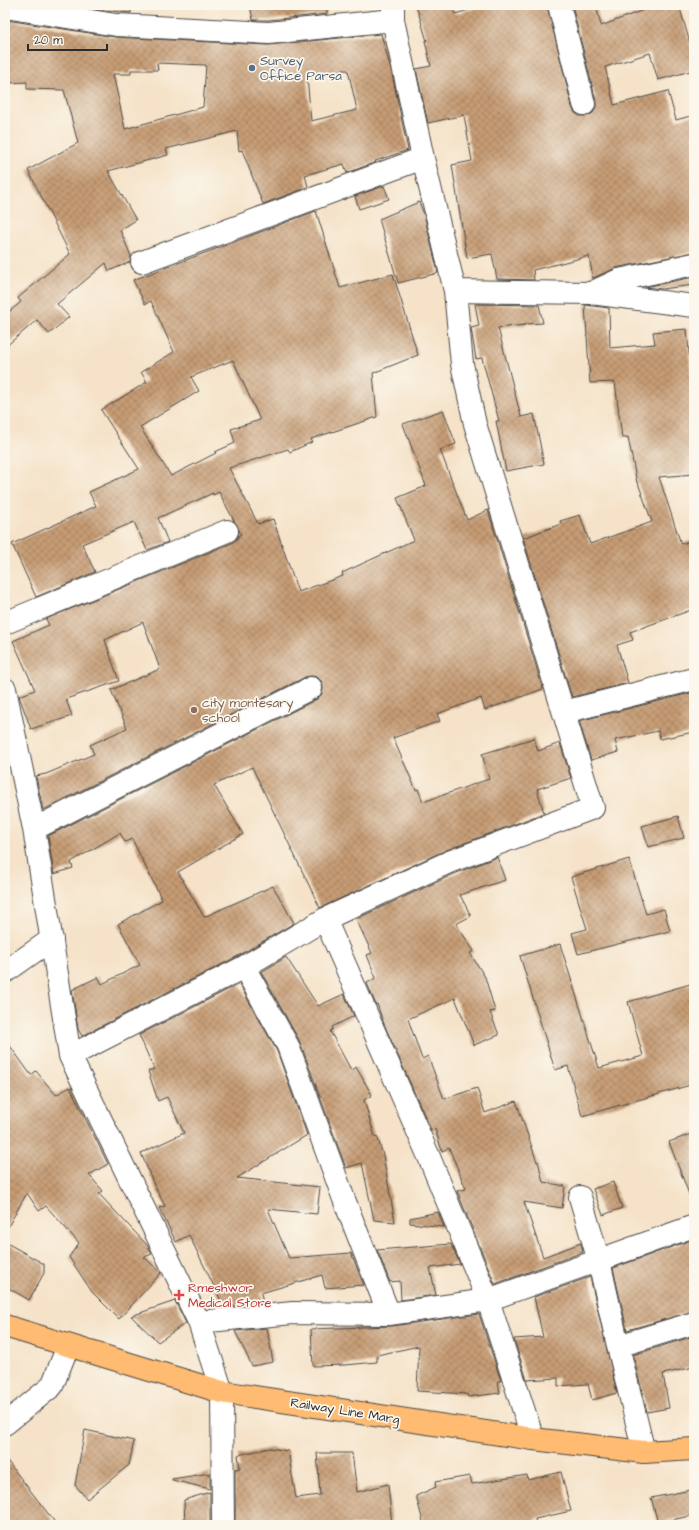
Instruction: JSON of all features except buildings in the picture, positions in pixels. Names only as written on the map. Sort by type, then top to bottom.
[{"type":"main road","name":"Railway Line Marg","points":[[5,1326],[222,1392],[533,1439],[644,1452],[694,1450]]},
{"type":"street","points":[[559,5],[584,104]]},
{"type":"street","points":[[5,7],[116,25],[269,33],[393,12],[423,158],[455,291],[462,364],[475,424],[592,808],[448,862],[325,919],[244,967],[70,1056]]},
{"type":"street","points":[[142,262],[423,158]]},
{"type":"street","points":[[591,294],[619,280],[694,264]]},
{"type":"street","points":[[455,291],[591,294],[694,306]]},
{"type":"street","points":[[5,623],[227,531]]},
{"type":"street","points":[[564,712],[694,679]]},
{"type":"street","points":[[34,829],[311,688]]},
{"type":"street","points":[[5,689],[34,829],[70,1056],[199,1322],[222,1392],[223,1525]]},
{"type":"street","points":[[325,919],[429,1157],[488,1300],[533,1439]]},
{"type":"street","points":[[5,972],[52,939]]},
{"type":"street","points":[[244,967],[288,1046],[342,1194],[389,1314]]},
{"type":"street","points":[[580,1197],[599,1261],[644,1452]]},
{"type":"street","points":[[199,1322],[293,1313],[389,1314],[488,1300],[694,1226]]},
{"type":"street","points":[[618,1346],[694,1323]]},
{"type":"street","points":[[5,1424],[52,1386],[68,1346]]},
{"type":"place","name":"Survey Office Parsa","points":[[252,68]]},
{"type":"place","name":"city montesary school","points":[[194,710]]},
{"type":"place","name":"Rmeshwor Medical Store","points":[[179,1295]]}]
